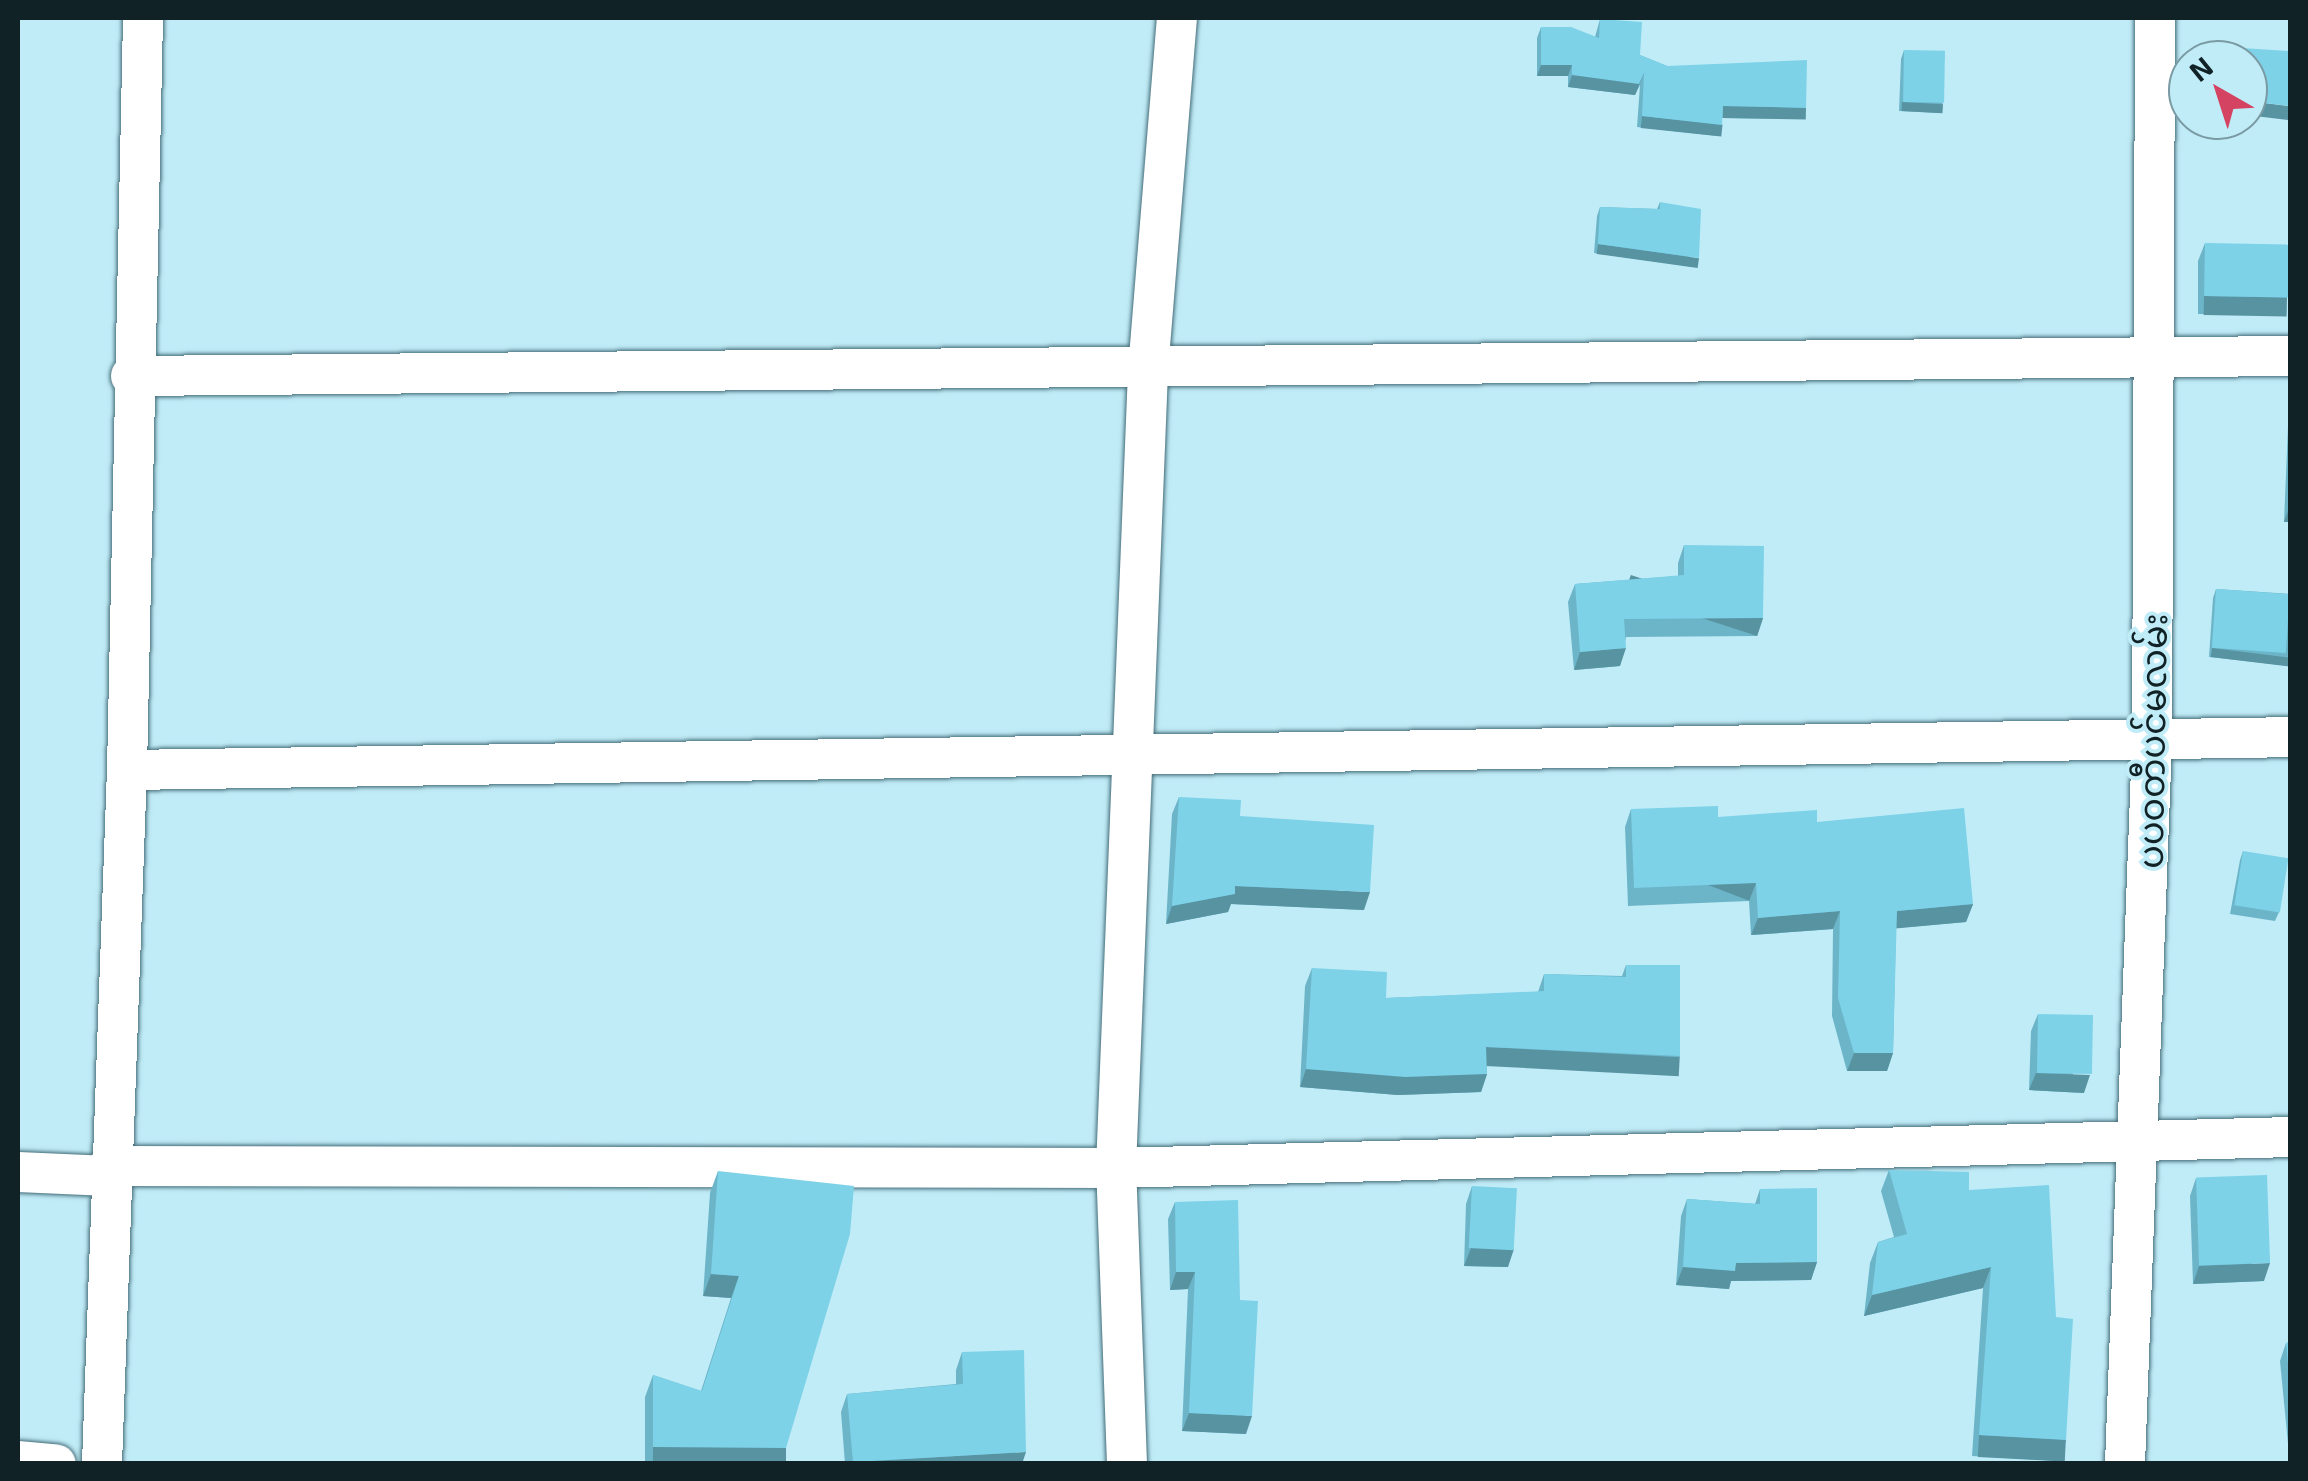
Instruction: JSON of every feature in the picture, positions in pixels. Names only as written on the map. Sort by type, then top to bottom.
[{"type":"street","points":[[102,1464],[109,1171],[127,770],[131,376],[143,18]]},
{"type":"street","points":[[1127,1464],[1116,1168],[1148,370],[1178,18]]},
{"type":"street","name":"ပပဝတီပင်မလမ်း","points":[[2125,1464],[2142,1137],[2152,743],[2155,18]]},
{"type":"street","points":[[131,376],[1148,370],[2290,356]]},
{"type":"street","points":[[127,770],[2152,743],[2290,737]]},
{"type":"street","points":[[18,1172],[1116,1168],[2142,1137],[2290,1137]]},
{"type":"street","points":[[18,1461],[56,1464]]},
{"type":"building","points":[[1600,19],[1642,22],[1640,55],[1667,66],[1807,60],[1806,108],[1723,106],[1722,125],[1642,116],[1644,73],[1639,84],[1572,75],[1572,65],[1541,65],[1541,27],[1571,27],[1599,38]]},
{"type":"building","points":[[1904,50],[1945,51],[1944,103],[1903,102]]},
{"type":"building","points":[[2268,50],[2290,51],[2290,106],[2268,103]]},
{"type":"building","points":[[1660,202],[1701,209],[1699,258],[1598,244],[1600,207],[1660,209]]},
{"type":"building","points":[[2205,243],[2289,244],[2288,297],[2204,296]]},
{"type":"building","points":[[1684,545],[1764,546],[1763,618],[1624,619],[1626,648],[1580,652],[1575,584],[1684,575]]},
{"type":"building","points":[[2216,589],[2290,594],[2286,653],[2212,648]]},
{"type":"building","points":[[1179,797],[1241,800],[1240,816],[1374,825],[1370,892],[1235,886],[1235,894],[1172,906]]},
{"type":"building","points":[[1718,806],[1718,817],[1817,810],[1817,822],[1964,808],[1973,904],[1897,911],[1893,1053],[1854,1053],[1838,998],[1840,911],[1758,918],[1756,883],[1634,888],[1631,809]]},
{"type":"building","points":[[2243,851],[2288,858],[2280,913],[2234,905]]},
{"type":"building","points":[[1626,965],[1680,965],[1680,1056],[1486,1047],[1487,1074],[1405,1077],[1306,1069],[1312,968],[1387,972],[1386,998],[1544,991],[1544,974],[1626,977]]},
{"type":"building","points":[[2038,1014],[2093,1015],[2092,1074],[2037,1073]]},
{"type":"building","points":[[1889,1170],[1969,1172],[1969,1190],[2049,1185],[2056,1317],[2073,1319],[2066,1440],[1979,1435],[1991,1267],[1872,1295],[1878,1242],[1907,1234]]},
{"type":"building","points":[[718,1171],[854,1186],[850,1234],[786,1448],[653,1447],[653,1375],[702,1391],[739,1276],[711,1274]]},
{"type":"building","points":[[2267,1175],[2270,1263],[2199,1265],[2196,1177]]},
{"type":"building","points":[[1472,1186],[1517,1188],[1514,1250],[1469,1248]]},
{"type":"building","points":[[1817,1188],[1817,1262],[1736,1263],[1735,1271],[1683,1267],[1687,1199],[1760,1204],[1760,1189]]},
{"type":"building","points":[[1238,1200],[1240,1300],[1258,1301],[1252,1416],[1189,1413],[1195,1272],[1176,1272],[1175,1202]]},
{"type":"building","points":[[2290,1342],[2290,1386],[2286,1343]]},
{"type":"building","points":[[1024,1350],[1026,1452],[853,1462],[847,1394],[963,1384],[962,1352]]}]
